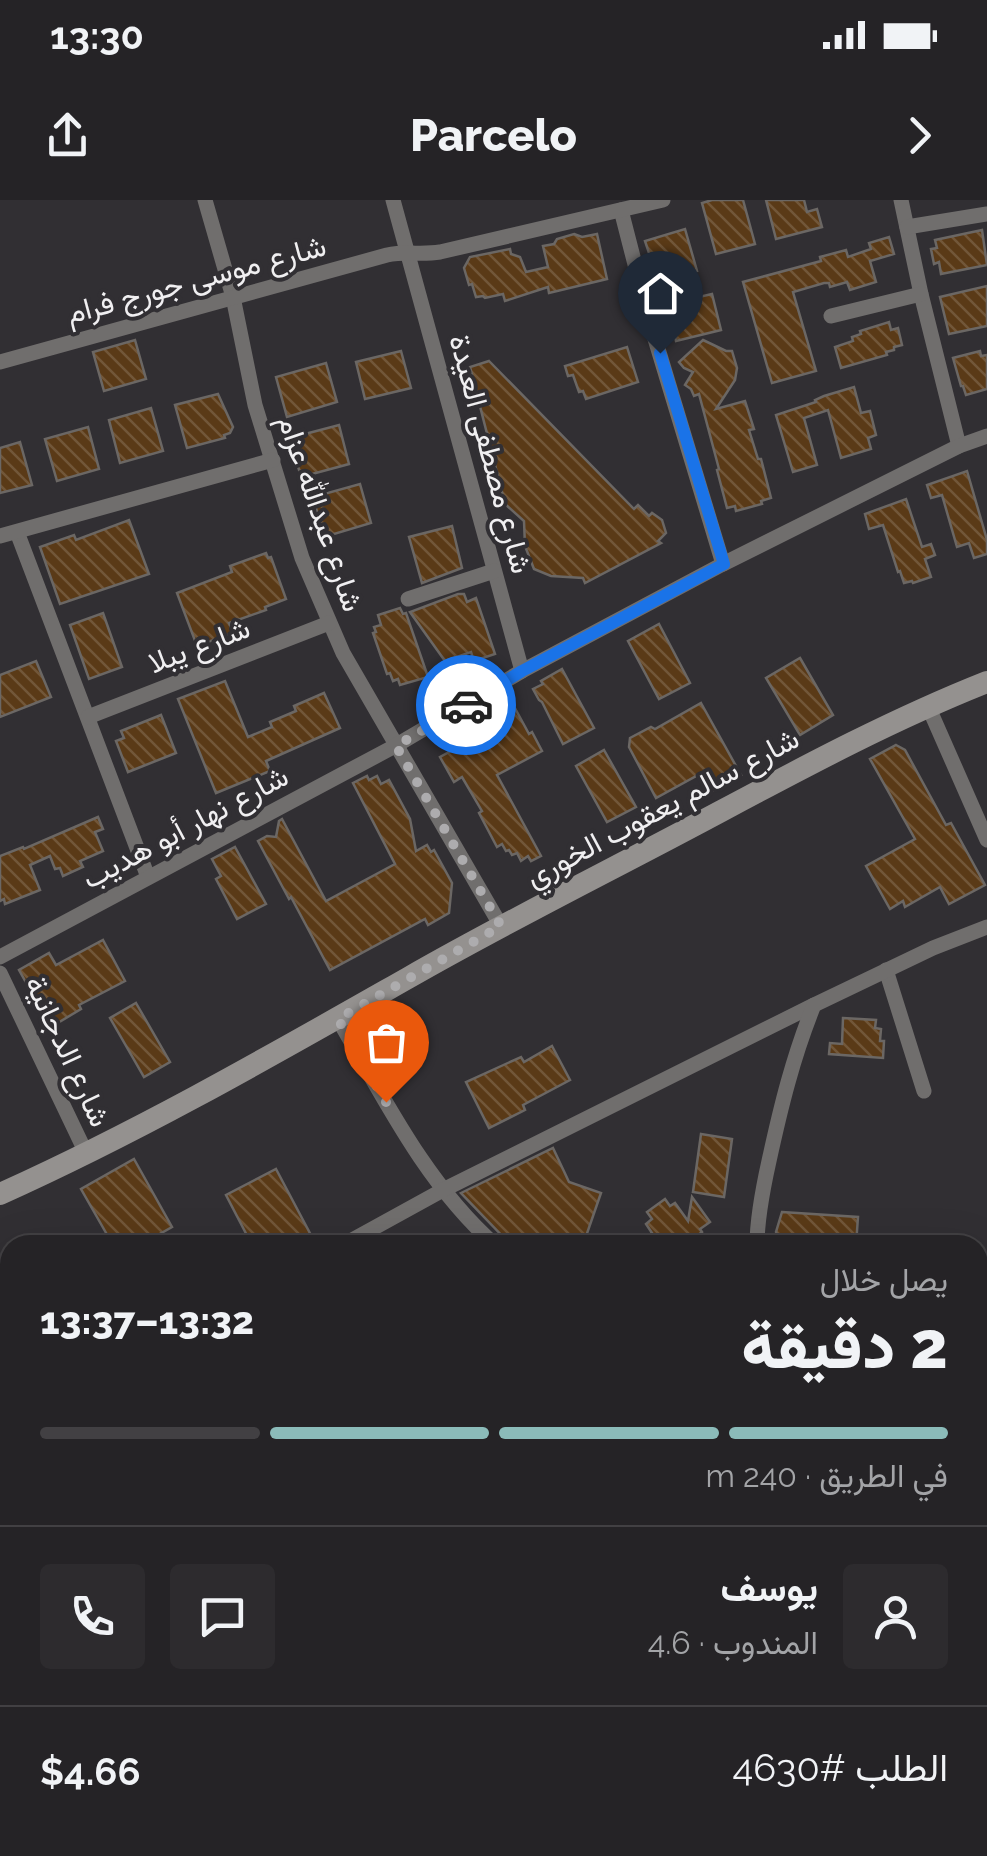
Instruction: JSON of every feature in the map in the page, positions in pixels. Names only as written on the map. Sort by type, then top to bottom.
[{"type":"street","name":"شارع عبدالله عزام","points":[[205,200],[233,297],[256,405],[302,558],[329,624],[501,926]]},
{"type":"street","name":"شارع مصطفى العيدة","points":[[394,200],[522,671]]},
{"type":"street","name":"شارع موسى جورج فرام","points":[[1,358],[387,255],[440,252],[663,200]]},
{"type":"street","points":[[901,200],[920,294],[959,446]]},
{"type":"street","points":[[621,210],[649,319],[724,564]]},
{"type":"street","points":[[906,227],[987,214]]},
{"type":"street","points":[[831,316],[920,294]]},
{"type":"street","name":"شارع نهار أبو هديب","points":[[0,957],[396,746],[522,671],[724,564],[959,446],[987,436]]},
{"type":"street","points":[[0,536],[272,460]]},
{"type":"street","points":[[17,532],[148,877]]},
{"type":"street","points":[[408,599],[494,571]]},
{"type":"street","name":"شارع يبلا","points":[[88,718],[329,624]]},
{"type":"street","name":"شارع سالم يعقوب الخوري","points":[[0,1194],[218,1085],[501,926],[828,754],[987,682]]},
{"type":"street","points":[[928,706],[987,840]]},
{"type":"street","points":[[361,1235],[443,1190],[814,1005],[987,927]]},
{"type":"street","points":[[886,970],[924,1092]]},
{"type":"street","name":"شارع الدجانية","points":[[0,973],[86,1153]]},
{"type":"street","points":[[758,1235],[782,1100],[796,1048],[814,1005]]},
{"type":"street","points":[[338,1019],[443,1190],[485,1235]]},
{"type":"building","points":[[743,200],[755,244],[716,254],[702,203]]},
{"type":"building","points":[[766,200],[804,200],[807,212],[817,209],[822,227],[776,239]]},
{"type":"building","points":[[685,229],[697,271],[659,283],[645,241]]},
{"type":"building","points":[[982,230],[987,265],[941,274],[931,249],[937,248],[935,240]]},
{"type":"building","points":[[574,234],[597,234],[607,279],[549,293],[548,287],[505,301],[503,294],[476,297],[472,284],[469,285],[464,268],[470,257],[510,249],[511,254],[520,257],[526,272],[548,267],[543,246]]},
{"type":"building","points":[[889,237],[894,254],[870,261],[876,282],[850,290],[847,282],[830,287],[824,283],[793,292],[816,371],[772,383],[743,282],[821,261],[820,257],[846,250],[848,257],[871,249],[869,243]]},
{"type":"building","points":[[987,286],[987,326],[949,334],[940,297]]},
{"type":"building","points":[[712,294],[721,330],[676,341],[668,304]]},
{"type":"building","points":[[889,322],[891,330],[898,328],[902,345],[886,352],[887,355],[841,368],[835,347],[853,341],[852,337],[860,331]]},
{"type":"building","points":[[135,340],[146,379],[104,391],[93,352]]},
{"type":"building","points":[[703,340],[732,351],[737,368],[735,380],[716,409],[745,401],[754,429],[749,430],[771,498],[761,501],[762,504],[736,511],[735,506],[727,508],[699,394],[694,396],[685,385],[693,372],[679,362]]},
{"type":"building","points":[[627,347],[638,382],[586,399],[565,366]]},
{"type":"building","points":[[401,351],[411,388],[365,399],[356,362]]},
{"type":"building","points":[[980,351],[981,356],[987,355],[987,389],[966,395],[953,358]]},
{"type":"building","points":[[489,361],[634,509],[638,505],[649,516],[652,513],[662,520],[666,533],[658,541],[661,543],[585,583],[583,578],[551,576],[534,569],[525,546],[524,521],[505,504],[470,367]]},
{"type":"building","points":[[326,363],[337,402],[287,417],[276,377]]},
{"type":"building","points":[[854,387],[861,413],[870,411],[876,435],[868,438],[871,449],[841,458],[828,410],[804,418],[817,465],[793,472],[776,415]]},
{"type":"building","points":[[218,394],[233,427],[230,433],[225,438],[187,448],[175,405]]},
{"type":"building","points":[[151,408],[163,451],[120,463],[109,420]]},
{"type":"building","points":[[339,425],[349,464],[301,477],[290,438]]},
{"type":"building","points":[[88,427],[99,469],[57,481],[45,439]]},
{"type":"building","points":[[20,442],[32,485],[0,493],[0,448]]},
{"type":"building","points":[[967,471],[987,540],[987,554],[974,558],[969,543],[957,547],[942,495],[931,498],[927,485]]},
{"type":"building","points":[[360,484],[371,523],[324,537],[313,497]]},
{"type":"building","points":[[906,499],[922,547],[931,544],[935,555],[925,559],[931,577],[913,583],[904,583],[898,572],[883,525],[869,529],[865,514]]},
{"type":"building","points":[[129,520],[149,574],[60,604],[40,547],[74,535],[76,540]]},
{"type":"building","points":[[452,526],[462,568],[422,583],[409,537]]},
{"type":"building","points":[[266,553],[286,599],[229,623],[233,633],[197,646],[177,593],[232,572],[230,566]]},
{"type":"building","points":[[464,594],[467,602],[476,598],[495,654],[474,661],[471,652],[445,661],[410,612]]},
{"type":"building","points":[[400,608],[406,613],[428,677],[400,685],[398,679],[393,681],[387,674],[373,633],[374,627],[381,625],[378,615]]},
{"type":"building","points":[[103,613],[122,667],[89,679],[70,625]]},
{"type":"building","points":[[659,624],[690,683],[659,699],[628,641]]},
{"type":"building","points":[[800,658],[833,715],[800,735],[766,678]]},
{"type":"building","points":[[36,661],[51,697],[0,717],[0,675]]},
{"type":"building","points":[[562,669],[594,728],[563,744],[533,689]]},
{"type":"building","points":[[225,681],[248,737],[296,711],[294,706],[324,693],[340,728],[266,761],[270,771],[216,793],[178,699]]},
{"type":"building","points":[[510,699],[542,751],[497,775],[541,856],[531,861],[528,856],[521,861],[517,853],[512,855],[502,844],[497,847],[462,777],[454,782],[440,757],[449,752],[440,736]]},
{"type":"building","points":[[701,703],[741,775],[710,792],[700,774],[656,798],[629,747],[630,738]]},
{"type":"building","points":[[161,715],[176,753],[128,772],[116,741],[124,738],[121,731]]},
{"type":"building","points":[[896,745],[905,750],[985,885],[949,904],[940,887],[905,907],[903,901],[890,909],[866,866],[915,839],[870,759]]},
{"type":"building","points":[[604,750],[636,807],[607,822],[576,766]]},
{"type":"building","points":[[367,776],[369,780],[377,776],[381,784],[389,780],[410,819],[416,851],[427,845],[431,852],[434,850],[452,883],[449,913],[428,925],[425,919],[330,970],[258,841],[276,837],[282,819],[326,901],[395,864],[353,783]]},
{"type":"building","points":[[98,817],[103,829],[95,832],[103,851],[80,861],[83,867],[63,876],[50,856],[30,865],[40,890],[5,904],[4,899],[0,901],[0,856]]},
{"type":"building","points":[[235,847],[266,904],[237,919],[216,879],[221,876],[212,859]]},
{"type":"building","points":[[103,940],[125,981],[79,1005],[81,1009],[51,1027],[19,970],[49,953],[56,965]]},
{"type":"building","points":[[136,1003],[170,1062],[144,1077],[110,1018]]},
{"type":"building","points":[[843,1018],[876,1020],[875,1028],[881,1029],[880,1041],[884,1041],[883,1058],[829,1054],[830,1043],[842,1044]]},
{"type":"building","points":[[552,1046],[570,1080],[489,1128],[466,1082],[521,1057],[524,1062]]},
{"type":"building","points":[[701,1134],[732,1139],[724,1197],[693,1192]]},
{"type":"building","points":[[553,1148],[569,1182],[601,1193],[586,1235],[501,1235],[461,1193]]},
{"type":"building","points":[[134,1159],[172,1227],[158,1235],[107,1235],[81,1189]]},
{"type":"building","points":[[276,1169],[311,1235],[247,1235],[226,1195]]},
{"type":"building","points":[[692,1197],[710,1222],[698,1235],[649,1235],[652,1233],[646,1224],[652,1219],[647,1212],[665,1199],[670,1206],[675,1203],[688,1221]]},
{"type":"building","points":[[782,1212],[858,1217],[857,1235],[776,1232]]},
{"type":"way so far","points":[[386,1102],[338,1019],[501,926],[396,746],[466,705]]},
{"type":"route","points":[[466,705],[724,564],[660,353]]}]
